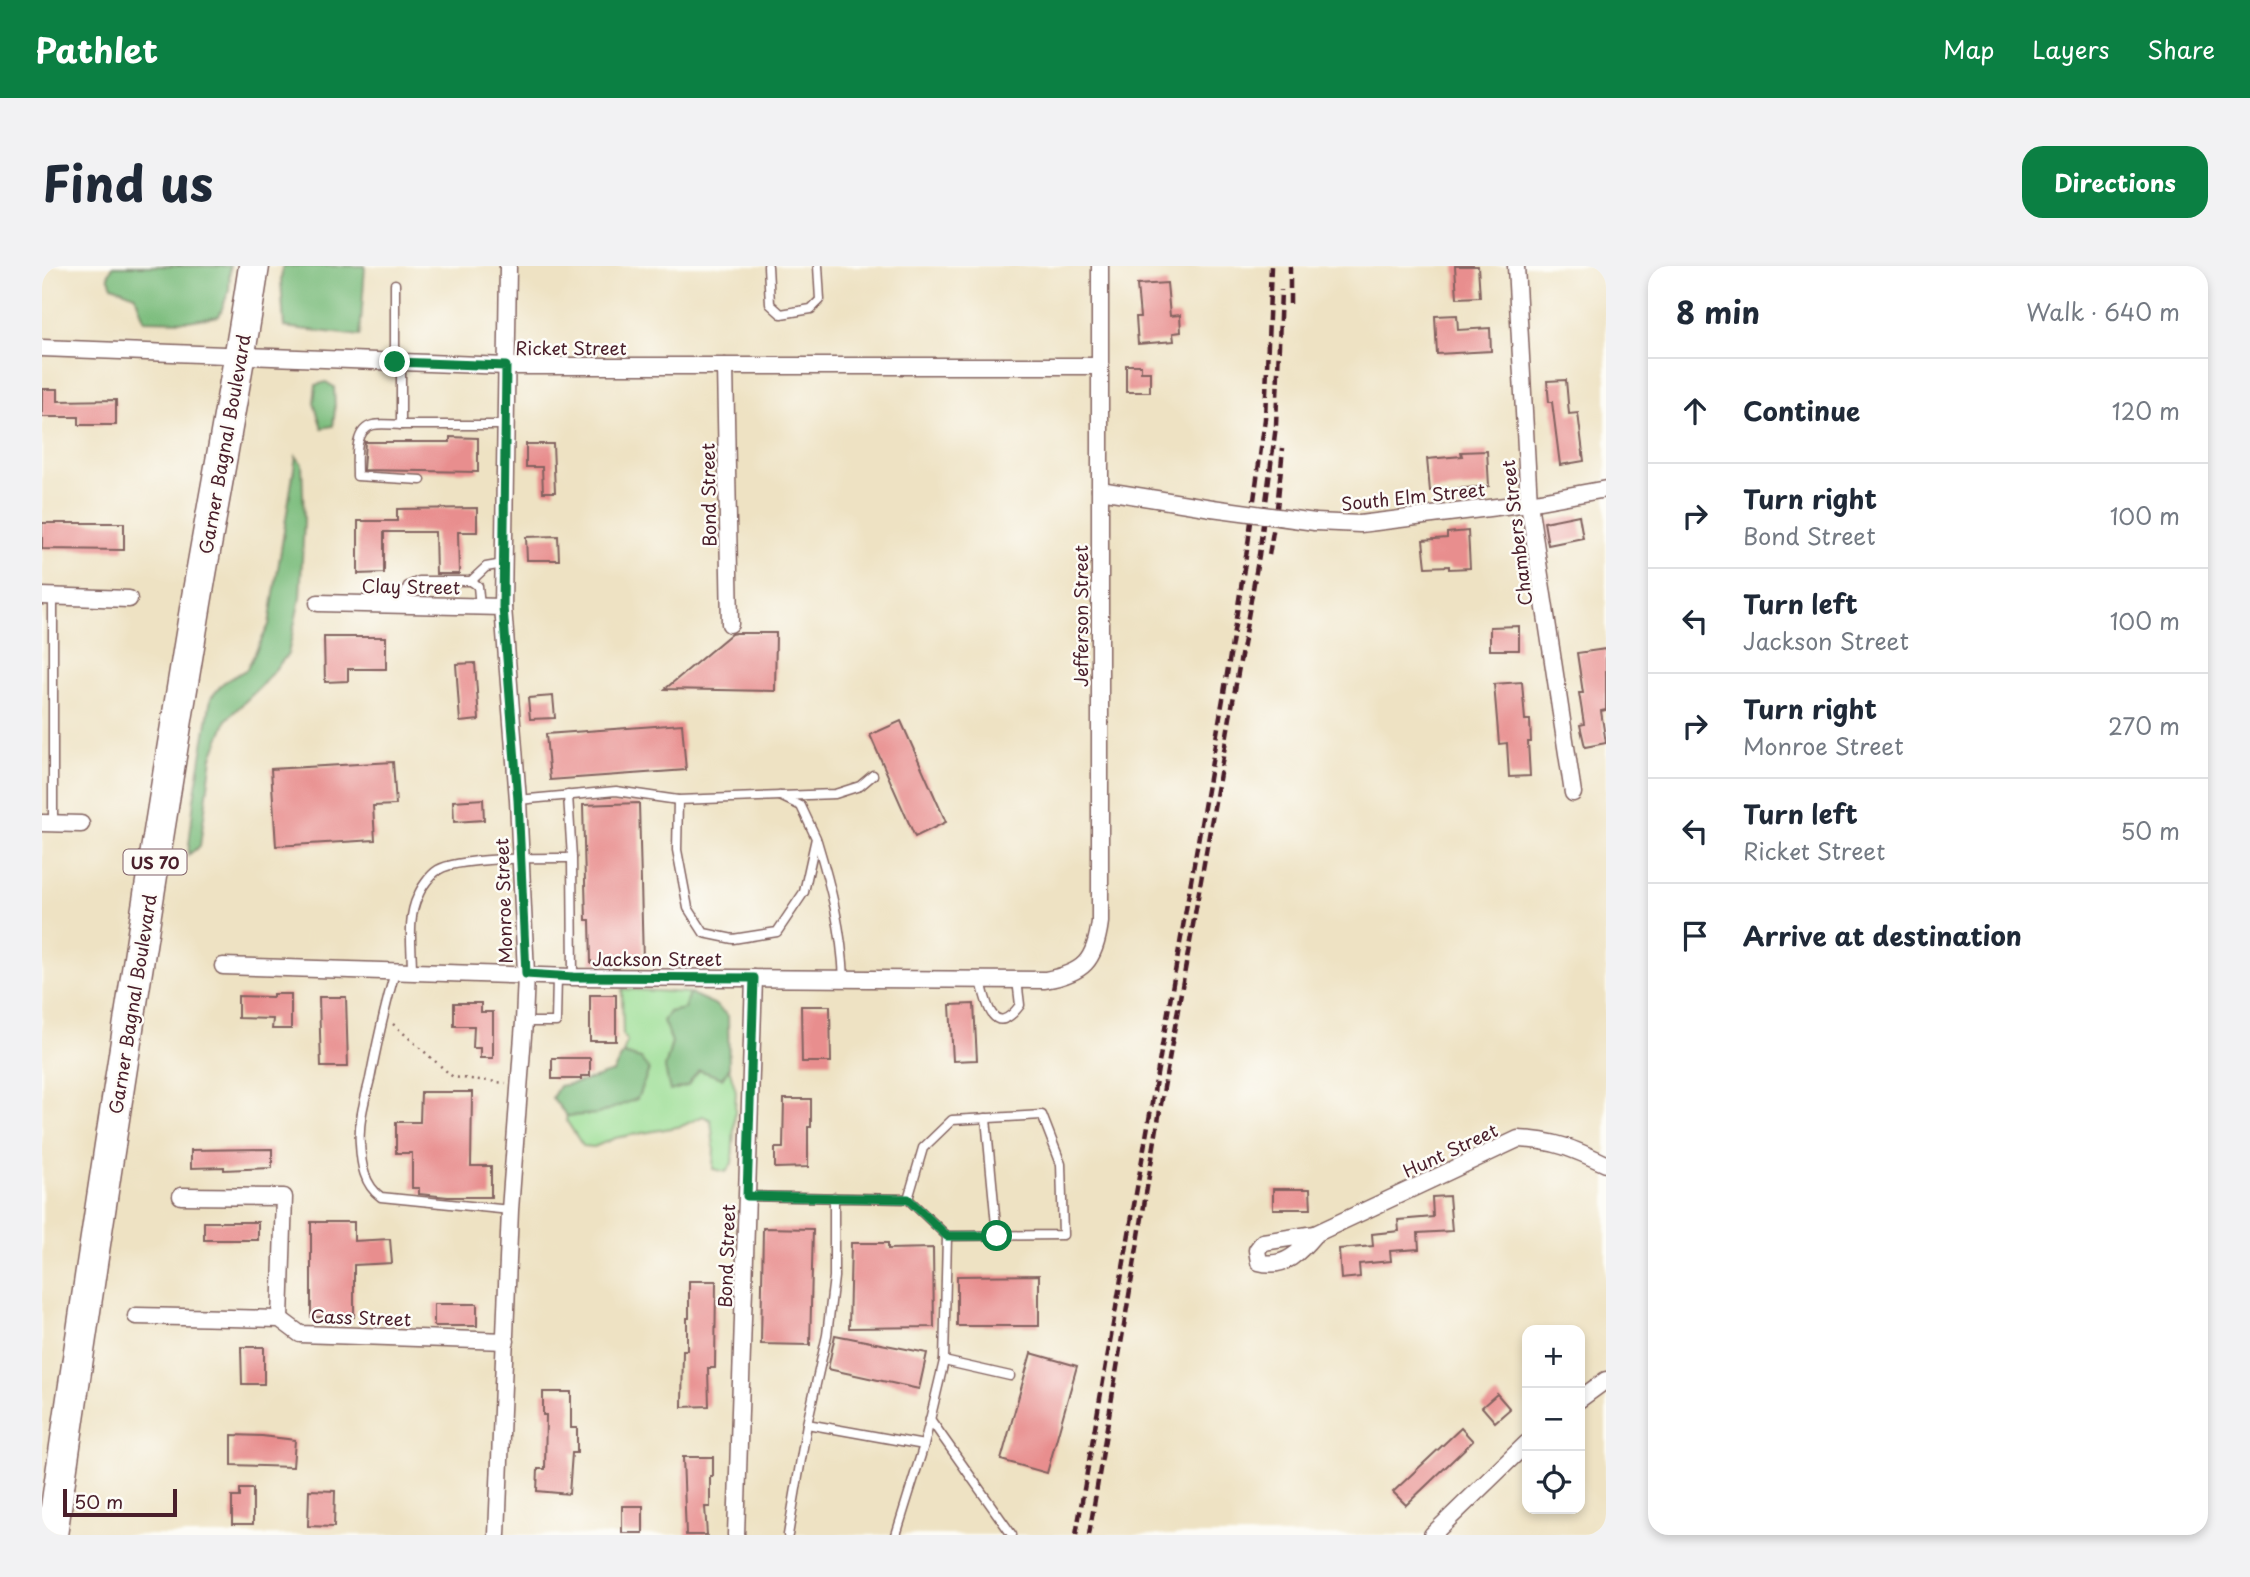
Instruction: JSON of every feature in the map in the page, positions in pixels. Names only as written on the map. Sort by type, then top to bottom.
[{"type":"highway","name":"Garner Bagnal Boulevard","points":[[52,1535],[90,1272],[186,667],[254,266]]},
{"type":"street","name":"Monroe Street","points":[[498,1535],[510,1210],[526,974],[518,800],[503,607],[508,266]]},
{"type":"street","name":"Jefferson Street","points":[[1086,963],[1097,944],[1100,922],[1100,266]]},
{"type":"street","name":"Chambers Street","points":[[1516,266],[1529,503],[1573,793]]},
{"type":"street","name":"Ricket Street","points":[[42,348],[506,366],[1100,366]]},
{"type":"street","name":"Bond Street","points":[[725,366],[730,624]]},
{"type":"street","name":"South Elm Street","points":[[1100,490],[1315,522],[1360,524],[1529,503],[1606,489]]},
{"type":"street","points":[[48,596],[129,599]]},
{"type":"street","name":"Clay Street","points":[[318,603],[503,607]]},
{"type":"street","points":[[47,824],[81,824]]},
{"type":"street","name":"Jackson Street","points":[[223,966],[565,977],[1045,980],[1067,976],[1086,963]]},
{"type":"street","name":"Bond Street","points":[[736,1535],[754,978]]},
{"type":"street","name":"Hunt Street","points":[[1315,1234],[1518,1139],[1544,1140],[1563,1145],[1606,1164]]},
{"type":"street","points":[[181,1196],[284,1198],[280,1319]]},
{"type":"street","name":"Cass Street","points":[[136,1316],[280,1319],[300,1334],[506,1341]]},
{"type":"street","points":[[1585,1395],[1606,1380]]},
{"type":"street","points":[[1432,1535],[1522,1448]]},
{"type":"lane","points":[[768,266],[770,304],[781,314],[811,309],[820,300],[818,266]]},
{"type":"lane","points":[[395,284],[401,425]]},
{"type":"lane","points":[[421,480],[357,476],[357,443],[363,430],[372,425],[505,425]]},
{"type":"lane","points":[[471,581],[486,567],[503,564]]},
{"type":"lane","points":[[401,605],[408,586],[418,581],[471,581],[478,586],[480,607]]},
{"type":"lane","points":[[47,824],[48,596]]},
{"type":"lane","points":[[518,800],[616,791],[678,800],[835,794],[860,786],[873,775]]},
{"type":"lane","points":[[524,1022],[556,1022],[565,977],[572,858],[568,795]]},
{"type":"lane","points":[[780,796],[801,806],[816,838],[837,915],[843,948],[844,980]]},
{"type":"lane","points":[[678,800],[677,850],[688,908],[704,933],[733,939],[777,932],[804,892],[816,838]]},
{"type":"lane","points":[[412,971],[413,910],[418,895],[437,870],[452,865],[521,858],[572,858]]},
{"type":"lane","points":[[395,972],[362,1113],[359,1141],[363,1168],[371,1189],[381,1197],[510,1210]]},
{"type":"lane","points":[[981,980],[989,1012],[1000,1020],[1011,1016],[1020,1005],[1017,980]]},
{"type":"lane","points":[[747,1196],[908,1199],[947,1236],[1062,1235],[1061,1164],[1042,1115],[952,1120],[923,1148],[908,1199]]},
{"type":"lane","points":[[986,1118],[997,1236]]},
{"type":"lane","points":[[788,1535],[807,1424],[827,1335],[834,1277],[834,1197]]},
{"type":"lane","points":[[896,1535],[924,1445],[944,1361],[947,1236]]},
{"type":"lane","points":[[944,1361],[1010,1376]]},
{"type":"lane","points":[[930,1419],[1012,1535]]},
{"type":"lane","points":[[807,1424],[924,1445]]},
{"type":"path","points":[[384,1014],[429,1058],[453,1077],[520,1085]]},
{"type":"green space","points":[[113,266],[230,266],[229,290],[219,316],[188,321],[144,320],[135,295],[112,286],[108,276]]},
{"type":"green space","points":[[283,266],[365,266],[360,336],[284,327],[281,279]]},
{"type":"green space","points":[[326,382],[334,387],[335,409],[333,426],[322,428],[314,403],[316,385]]},
{"type":"green space","points":[[296,456],[302,464],[304,521],[300,598],[288,654],[260,687],[227,719],[212,757],[200,846],[188,855],[194,799],[211,698],[223,683],[247,669],[269,625]]},
{"type":"green space","points":[[622,989],[689,993],[684,1009],[669,1012],[672,1042],[665,1068],[687,1086],[699,1070],[722,1077],[729,1068],[736,1091],[732,1163],[726,1172],[713,1169],[711,1120],[703,1116],[682,1126],[615,1138],[594,1147],[583,1146],[566,1120],[567,1116],[598,1114],[641,1059],[623,1054],[627,1041],[623,1035]]},
{"type":"green space","points":[[689,993],[714,1004],[728,1016],[729,1068],[722,1078],[699,1070],[687,1086],[670,1091],[665,1068],[672,1042],[663,1021],[669,1012],[684,1009]]},
{"type":"green space","points":[[623,1054],[641,1059],[649,1070],[637,1099],[598,1114],[567,1116],[552,1098],[559,1086],[613,1072]]},
{"type":"building","points":[[1455,266],[1478,266],[1480,297],[1457,298]]},
{"type":"building","points":[[1167,283],[1170,316],[1180,315],[1181,332],[1173,333],[1174,341],[1138,344],[1136,317],[1140,317],[1137,285]]},
{"type":"building","points":[[1457,315],[1458,330],[1490,328],[1491,351],[1437,354],[1435,316]]},
{"type":"building","points":[[1126,365],[1141,365],[1141,372],[1150,372],[1150,392],[1126,392]]},
{"type":"building","points":[[1566,380],[1569,414],[1578,413],[1584,461],[1560,465],[1547,381]]},
{"type":"building","points":[[42,389],[58,389],[58,401],[116,400],[116,425],[79,425],[79,417],[42,417]]},
{"type":"building","points":[[450,437],[478,438],[478,472],[363,470],[365,442],[450,442]]},
{"type":"building","points":[[526,444],[553,444],[555,492],[543,492],[542,467],[526,467]]},
{"type":"building","points":[[1487,451],[1489,486],[1430,491],[1427,459],[1462,456],[1461,452]]},
{"type":"building","points":[[477,508],[477,532],[458,532],[459,574],[436,574],[435,532],[384,532],[384,573],[358,574],[358,521],[397,521],[397,509]]},
{"type":"building","points":[[1579,515],[1583,538],[1548,545],[1544,522]]},
{"type":"building","points":[[42,523],[124,523],[124,550],[42,549]]},
{"type":"building","points":[[1468,531],[1470,568],[1426,567],[1423,540],[1447,538],[1447,533]]},
{"type":"building","points":[[558,536],[559,560],[527,560],[526,537]]},
{"type":"building","points":[[1519,626],[1519,650],[1490,650],[1490,627]]},
{"type":"building","points":[[776,633],[775,691],[665,689],[731,634]]},
{"type":"building","points":[[324,637],[386,637],[386,669],[348,669],[348,681],[325,682]]},
{"type":"building","points":[[1606,649],[1606,710],[1601,711],[1606,743],[1585,747],[1580,725],[1584,724],[1579,693],[1583,693],[1577,653]]},
{"type":"building","points":[[475,663],[479,720],[460,722],[456,664]]},
{"type":"building","points":[[1522,682],[1525,720],[1530,720],[1530,776],[1509,777],[1507,743],[1499,744],[1494,684]]},
{"type":"building","points":[[553,696],[555,718],[530,719],[528,698]]},
{"type":"building","points":[[901,721],[946,822],[915,837],[870,735]]},
{"type":"building","points":[[682,724],[686,770],[550,780],[546,734]]},
{"type":"building","points":[[393,762],[396,805],[373,806],[375,840],[276,846],[271,769]]},
{"type":"building","points":[[483,799],[484,820],[454,822],[453,801]]},
{"type":"building","points":[[639,803],[643,962],[591,963],[590,920],[586,920],[583,805]]},
{"type":"building","points":[[273,994],[291,994],[291,1029],[272,1029],[273,1019],[238,1018],[238,996],[273,997]]},
{"type":"building","points":[[590,995],[616,995],[616,1041],[590,1041]]},
{"type":"building","points":[[319,997],[346,997],[348,1067],[321,1067]]},
{"type":"building","points":[[454,1003],[481,1003],[481,1012],[493,1012],[493,1058],[480,1058],[480,1048],[473,1048],[474,1026],[454,1026]]},
{"type":"building","points":[[974,1004],[977,1060],[953,1061],[950,1005]]},
{"type":"building","points":[[801,1006],[830,1006],[831,1062],[802,1062]]},
{"type":"building","points":[[552,1058],[590,1058],[590,1076],[581,1076],[581,1079],[552,1079]]},
{"type":"building","points":[[421,1092],[472,1092],[471,1166],[491,1166],[491,1197],[419,1194],[419,1188],[412,1188],[412,1153],[396,1153],[396,1122],[420,1122]]},
{"type":"building","points":[[784,1099],[811,1099],[808,1167],[775,1168],[775,1148],[783,1148]]},
{"type":"building","points":[[272,1149],[272,1168],[191,1168],[191,1150]]},
{"type":"building","points":[[1273,1189],[1310,1189],[1311,1209],[1273,1209]]},
{"type":"building","points":[[1449,1196],[1452,1231],[1418,1233],[1419,1249],[1390,1251],[1391,1261],[1359,1264],[1360,1277],[1341,1279],[1339,1249],[1373,1246],[1372,1234],[1399,1231],[1398,1220],[1433,1217],[1432,1197]]},
{"type":"building","points":[[204,1222],[258,1222],[258,1240],[204,1240]]},
{"type":"building","points":[[311,1222],[354,1222],[354,1241],[390,1239],[392,1263],[354,1265],[354,1317],[311,1317]]},
{"type":"building","points":[[763,1228],[813,1229],[810,1345],[761,1344]]},
{"type":"building","points":[[851,1243],[888,1243],[888,1249],[933,1248],[934,1327],[849,1328]]},
{"type":"building","points":[[1039,1275],[1039,1326],[957,1326],[957,1276]]},
{"type":"building","points":[[689,1281],[716,1281],[715,1368],[708,1368],[709,1406],[682,1407],[683,1350],[687,1350]]},
{"type":"building","points":[[434,1304],[477,1304],[477,1326],[434,1326]]},
{"type":"building","points":[[835,1335],[927,1353],[919,1389],[828,1369]]},
{"type":"building","points":[[241,1347],[264,1347],[264,1384],[242,1384]]},
{"type":"building","points":[[1031,1353],[1077,1366],[1047,1473],[1001,1460]]},
{"type":"building","points":[[543,1392],[571,1392],[571,1428],[577,1428],[577,1453],[572,1453],[569,1494],[537,1491],[538,1469],[545,1469],[546,1415],[543,1415]]},
{"type":"building","points":[[1497,1394],[1510,1409],[1495,1422],[1482,1407]]},
{"type":"building","points":[[1461,1428],[1473,1441],[1406,1505],[1393,1492]]},
{"type":"building","points":[[232,1435],[295,1440],[293,1467],[232,1465]]},
{"type":"building","points":[[683,1457],[713,1457],[710,1507],[705,1507],[707,1535],[686,1535]]},
{"type":"building","points":[[240,1489],[253,1489],[253,1524],[232,1524],[232,1497],[240,1497]]},
{"type":"building","points":[[309,1490],[335,1491],[334,1527],[308,1526]]},
{"type":"building","points":[[622,1506],[643,1506],[643,1533],[622,1533]]},
{"type":"railway","points":[[1076,1535],[1248,544],[1265,419],[1271,266]]},
{"type":"railway","points":[[1290,266],[1290,304]]},
{"type":"railway","points":[[1089,1535],[1160,1110],[1259,555],[1276,426],[1281,290]]},
{"type":"railway","points":[[1269,555],[1283,448]]},
{"type":"route","points":[[395,362],[506,366],[503,607],[518,800],[526,974],[573,977],[754,978],[747,1196],[908,1199],[947,1236],[997,1236]]}]
